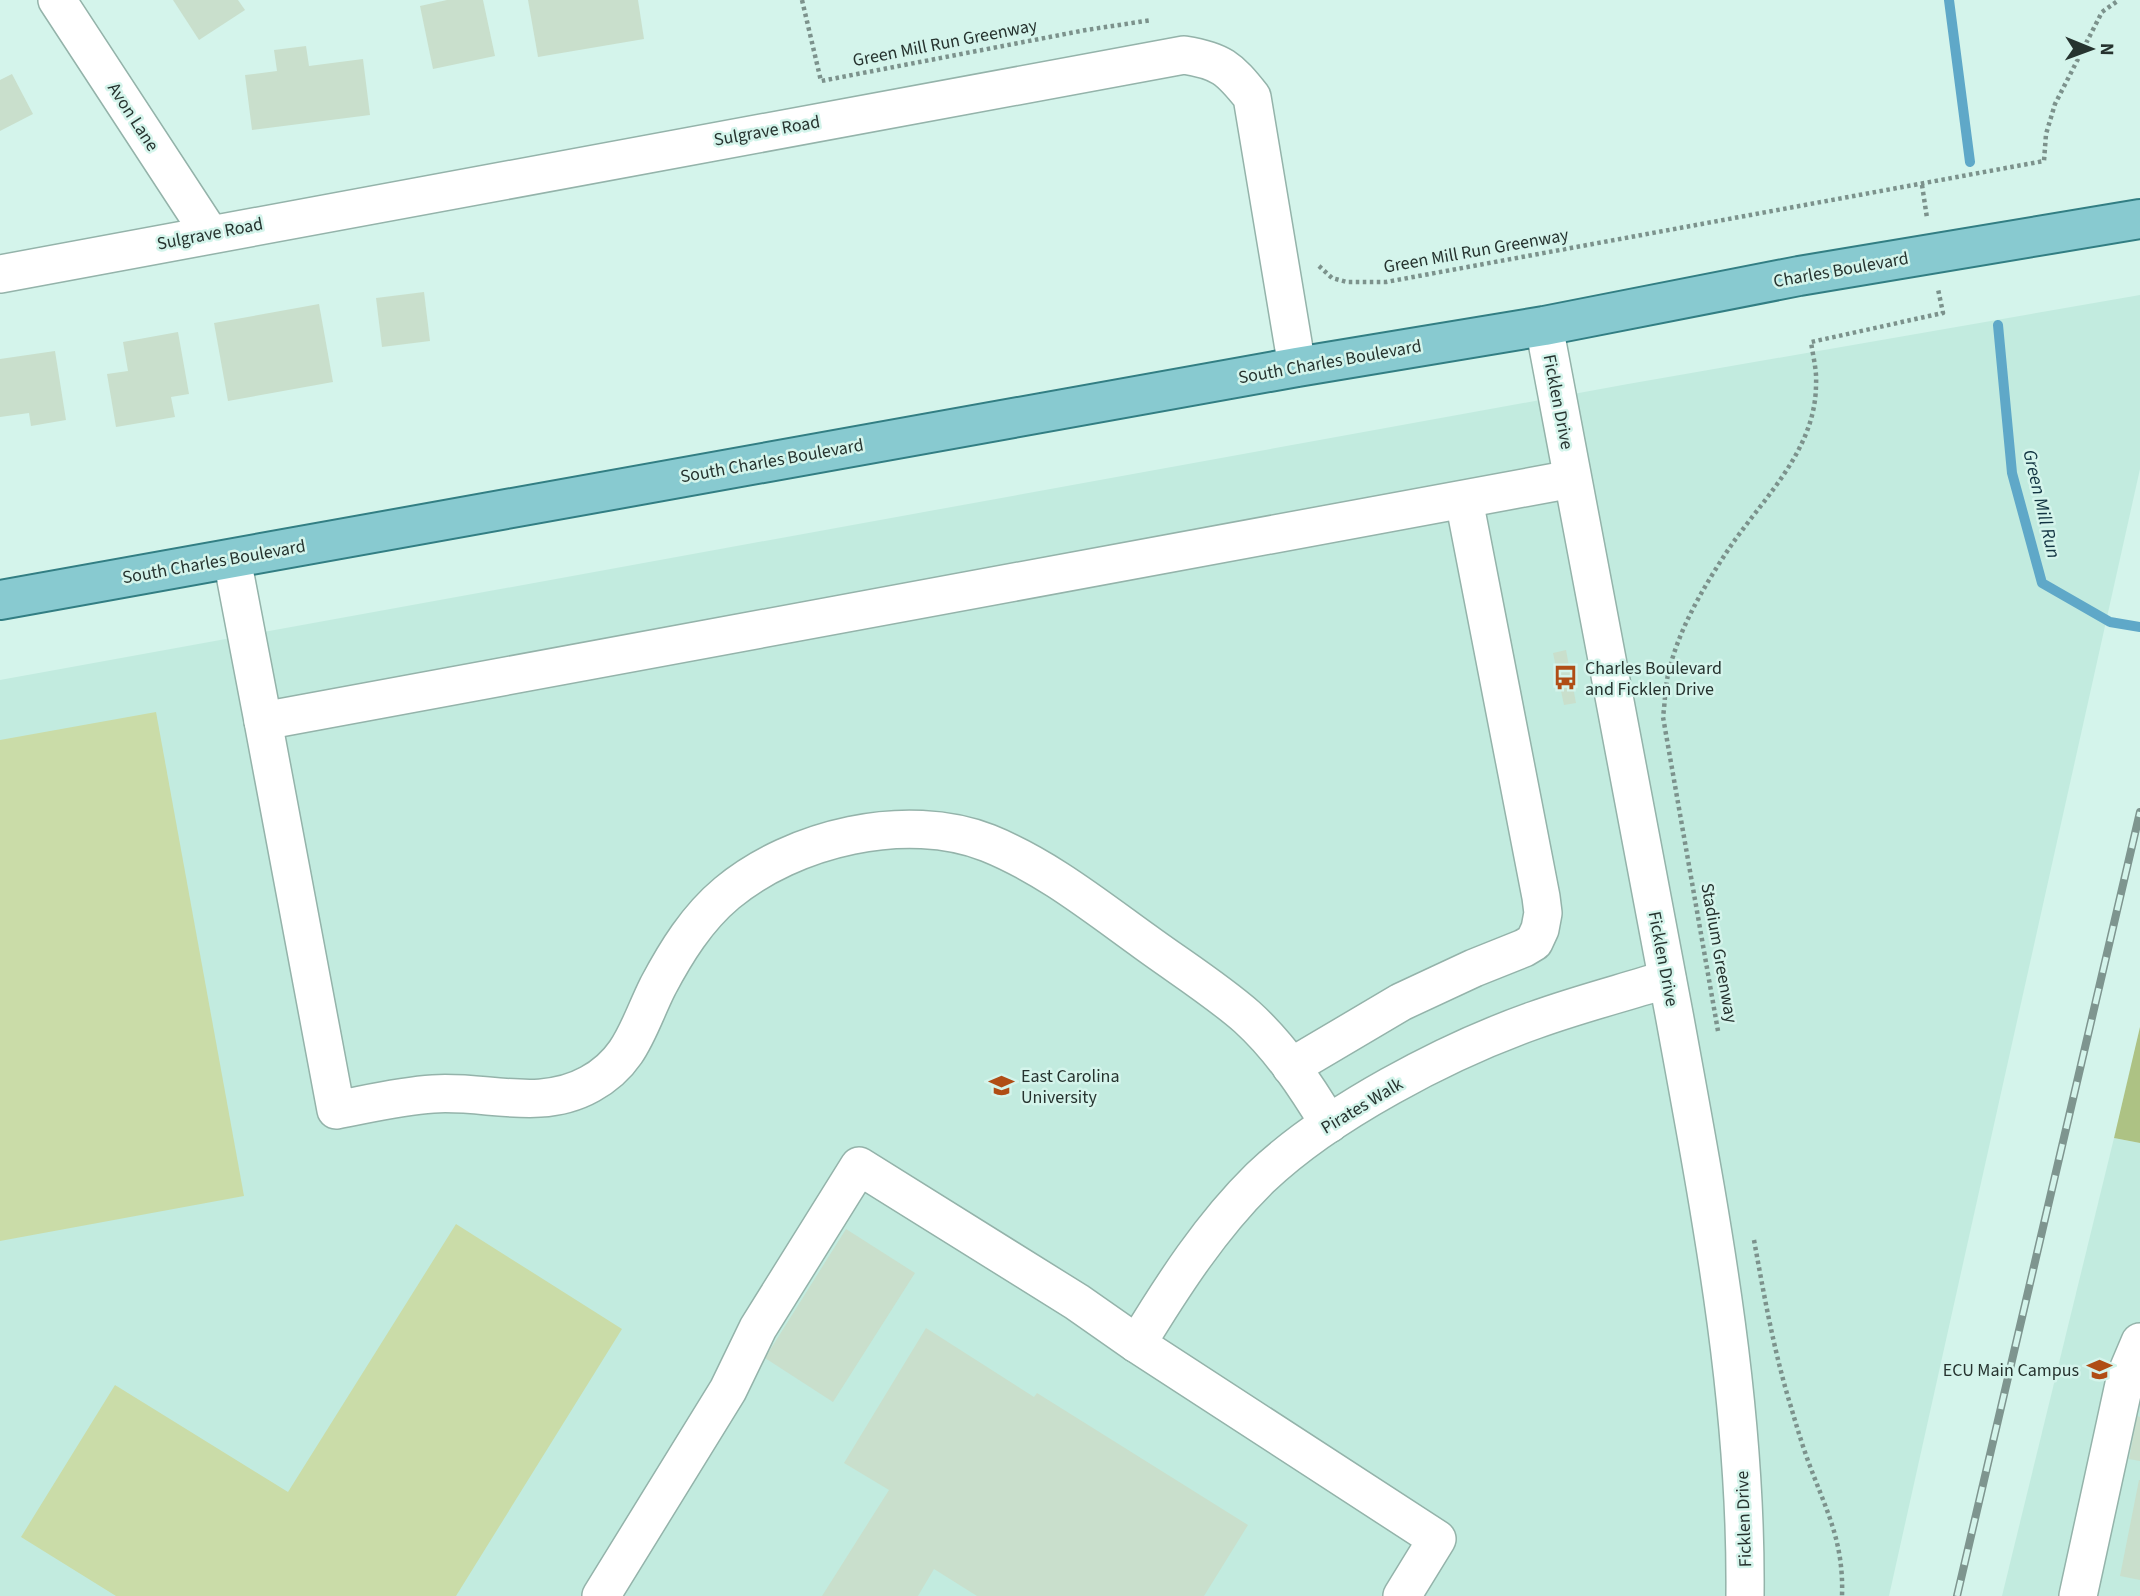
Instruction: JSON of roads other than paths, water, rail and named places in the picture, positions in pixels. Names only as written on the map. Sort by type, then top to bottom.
[{"type":"main road","name":"Charles Boulevard","points":[[1544,326],[1798,276],[2140,219]]},
{"type":"main road","name":"South Charles Boulevard","points":[[0,600],[1297,367],[1544,326]]},
{"type":"street","name":"Avon Lane","points":[[57,0],[210,234]]},
{"type":"street","name":"Sulgrave Road","points":[[0,274],[1184,55],[1208,59],[1233,72],[1252,97],[1297,367]]},
{"type":"street","name":"Ficklen Drive","points":[[1544,326],[1667,979],[1727,1318],[1742,1457],[1746,1543],[1745,1596]]},
{"type":"street","points":[[263,720],[1573,479]]},
{"type":"street","points":[[1291,1067],[1401,1002],[1524,948],[1534,942],[1541,929],[1541,897],[1465,500]]},
{"type":"street","points":[[232,559],[336,1110],[434,1093],[527,1100],[553,1097],[590,1084],[625,1055],[670,963],[706,914],[726,894],[751,875],[799,851],[829,841],[886,831],[968,837],[989,844],[1076,892],[1233,1006],[1271,1042],[1329,1124]]},
{"type":"street","name":"Pirates Walk","points":[[1137,1344],[1173,1286],[1224,1218],[1259,1179],[1289,1152],[1329,1124],[1376,1096],[1485,1040],[1535,1020],[1667,979]]},
{"type":"street","points":[[601,1596],[728,1390],[758,1328],[859,1166],[1077,1302],[1137,1344],[1437,1538],[1402,1596]]},
{"type":"street","points":[[2078,1596],[2126,1375],[2140,1342]]},
{"type":"waterway","name":"Green Mill Run","points":[[1949,0],[1970,162]]},
{"type":"waterway","name":"Green Mill Run","points":[[1998,325],[2012,473],[2042,583],[2110,622],[2140,627]]},
{"type":"railway","points":[[1957,1596],[2140,812]]},
{"type":"place","name":"Charles Boulevard and Ficklen Drive","points":[[1565,678]]},
{"type":"place","name":"East Carolina University","points":[[1001,1086]]},
{"type":"place","name":"ECU Main Campus","points":[[2099,1370]]}]
